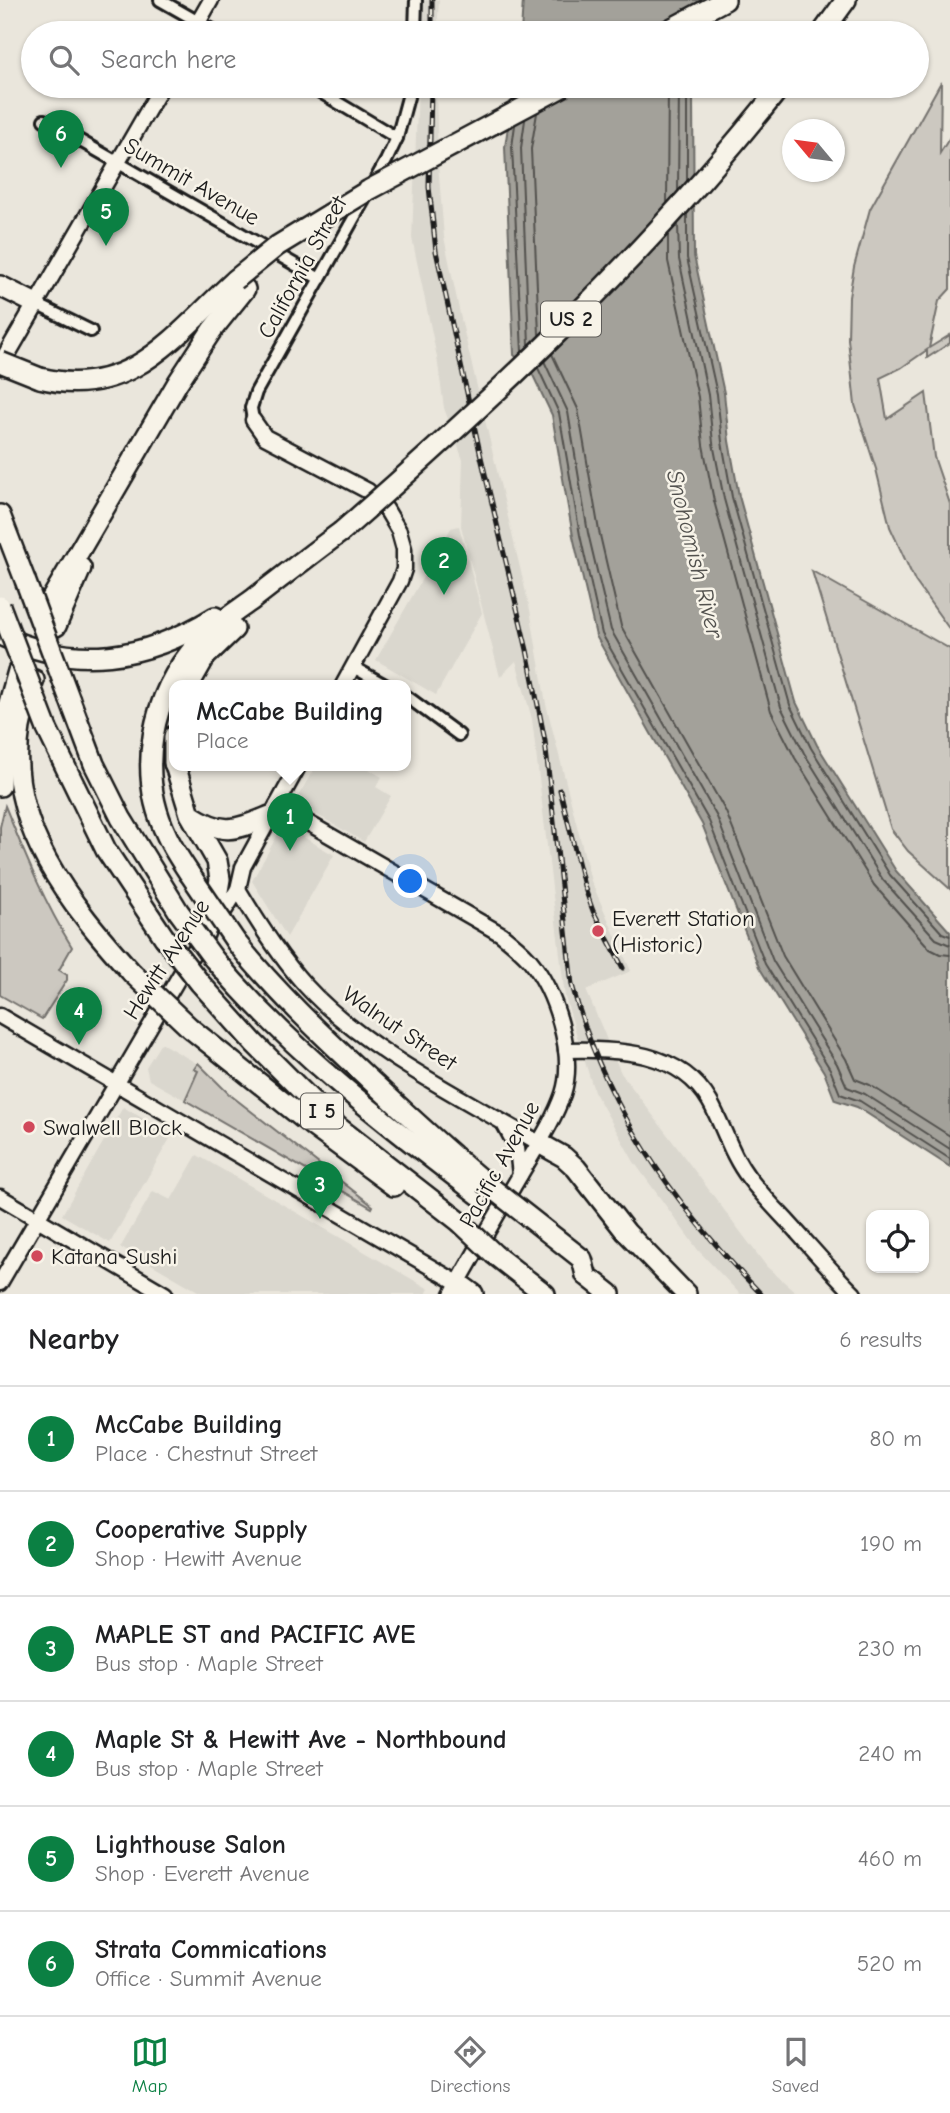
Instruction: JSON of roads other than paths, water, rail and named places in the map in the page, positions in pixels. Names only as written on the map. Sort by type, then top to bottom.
[{"type":"highway","points":[[686,21],[725,0]]},
{"type":"highway","points":[[831,21],[846,0]]},
{"type":"highway","points":[[0,364],[40,378],[63,382],[108,377],[137,366],[166,346],[310,228],[399,173],[541,98]]},
{"type":"highway","name":"US 2","points":[[341,532],[460,426],[611,279],[703,180],[771,98]]},
{"type":"highway","points":[[0,786],[1,731],[49,621],[113,493],[240,284]]},
{"type":"highway","points":[[0,286],[36,304]]},
{"type":"highway","name":"I 5","points":[[0,514],[94,764],[121,818],[179,912],[243,993],[312,1062],[380,1119],[482,1189]]},
{"type":"highway","points":[[0,635],[44,651],[80,657],[115,656],[159,646],[213,618],[277,570],[341,532]]},
{"type":"highway","points":[[191,680],[218,643],[292,580],[341,532]]},
{"type":"highway","points":[[172,680],[200,641],[341,532]]},
{"type":"highway","name":"I 5","points":[[0,606],[47,729],[106,850],[164,937],[200,983],[254,1043],[338,1127],[545,1294]]},
{"type":"highway","points":[[27,674],[18,746],[22,800],[33,832],[57,878],[96,932],[132,973],[190,1028],[261,1086],[367,1167],[459,1225]]},
{"type":"highway","points":[[169,686],[152,738],[151,782],[155,803],[167,836],[236,942],[302,1017],[449,1153],[482,1189],[582,1259],[586,1275],[610,1294]]},
{"type":"highway","points":[[177,771],[190,814],[217,862],[217,897],[204,934]]},
{"type":"highway","points":[[190,814],[208,826],[227,830],[237,829],[273,811]]},
{"type":"highway","points":[[539,1143],[564,1157],[576,1168],[626,1232],[685,1294]]},
{"type":"main road","points":[[0,364],[36,304]]},
{"type":"street","points":[[160,0],[186,21]]},
{"type":"street","points":[[199,21],[211,0]]},
{"type":"street","points":[[415,21],[416,0]]},
{"type":"street","points":[[91,331],[36,304],[155,98]]},
{"type":"street","points":[[330,98],[397,138]]},
{"type":"street","name":"California Street","points":[[253,419],[251,408],[256,392],[397,138],[408,98]]},
{"type":"street","name":"Summit Avenue","points":[[44,120],[320,278]]},
{"type":"street","points":[[253,419],[265,437],[368,491],[386,509],[400,531],[404,569],[392,598],[346,680]]},
{"type":"street","points":[[353,667],[376,680]]},
{"type":"street","points":[[411,700],[459,735]]},
{"type":"street","name":"Hewitt Avenue","points":[[0,1283],[204,934],[223,913],[238,889],[241,870],[296,771]]},
{"type":"street","name":"Pacific Avenue","points":[[273,811],[501,934],[530,960],[557,1013],[566,1050],[567,1075],[562,1095],[461,1290]]},
{"type":"street","name":"Walnut Street","points":[[238,889],[272,944],[322,1002],[378,1046],[539,1143]]},
{"type":"street","points":[[0,1016],[461,1290]]},
{"type":"street","points":[[566,1050],[611,1049],[635,1053],[674,1066],[686,1074],[710,1101],[748,1178],[854,1294]]},
{"type":"street","points":[[502,1121],[517,1148],[520,1175]]},
{"type":"street","points":[[0,1197],[165,1294]]},
{"type":"water","points":[[523,0],[711,0],[707,21],[522,21]]},
{"type":"water","name":"Snohomish River","points":[[512,98],[693,98],[694,256],[724,393],[739,496],[796,702],[817,745],[896,871],[950,932],[950,1167],[857,1107],[835,1100],[824,1072],[759,967],[702,824],[596,636],[573,536],[552,415],[529,367],[514,355],[505,147]]},
{"type":"railway","points":[[432,0],[432,21]]},
{"type":"railway","points":[[431,98],[429,187],[436,251],[527,650],[545,741],[572,985],[586,1030],[604,1073],[646,1152],[699,1225],[761,1294]]},
{"type":"railway","points":[[560,790],[584,886],[593,911],[623,968]]},
{"type":"place","name":"Strata Commications","points":[[61,168]]},
{"type":"place","name":"Lighthouse Salon","points":[[106,246]]},
{"type":"place","name":"Cooperative Supply","points":[[444,595]]},
{"type":"place","name":"McCabe Building","points":[[290,851]]},
{"type":"place","name":"Everett Station (Historic)","points":[[598,931]]},
{"type":"place","name":"Maple St & Hewitt Ave - Northbound","points":[[79,1045]]},
{"type":"place","name":"Swalwell Block","points":[[29,1127]]},
{"type":"place","name":"MAPLE ST and PACIFIC AVE","points":[[320,1219]]},
{"type":"place","name":"Katana Sushi","points":[[37,1256]]}]
